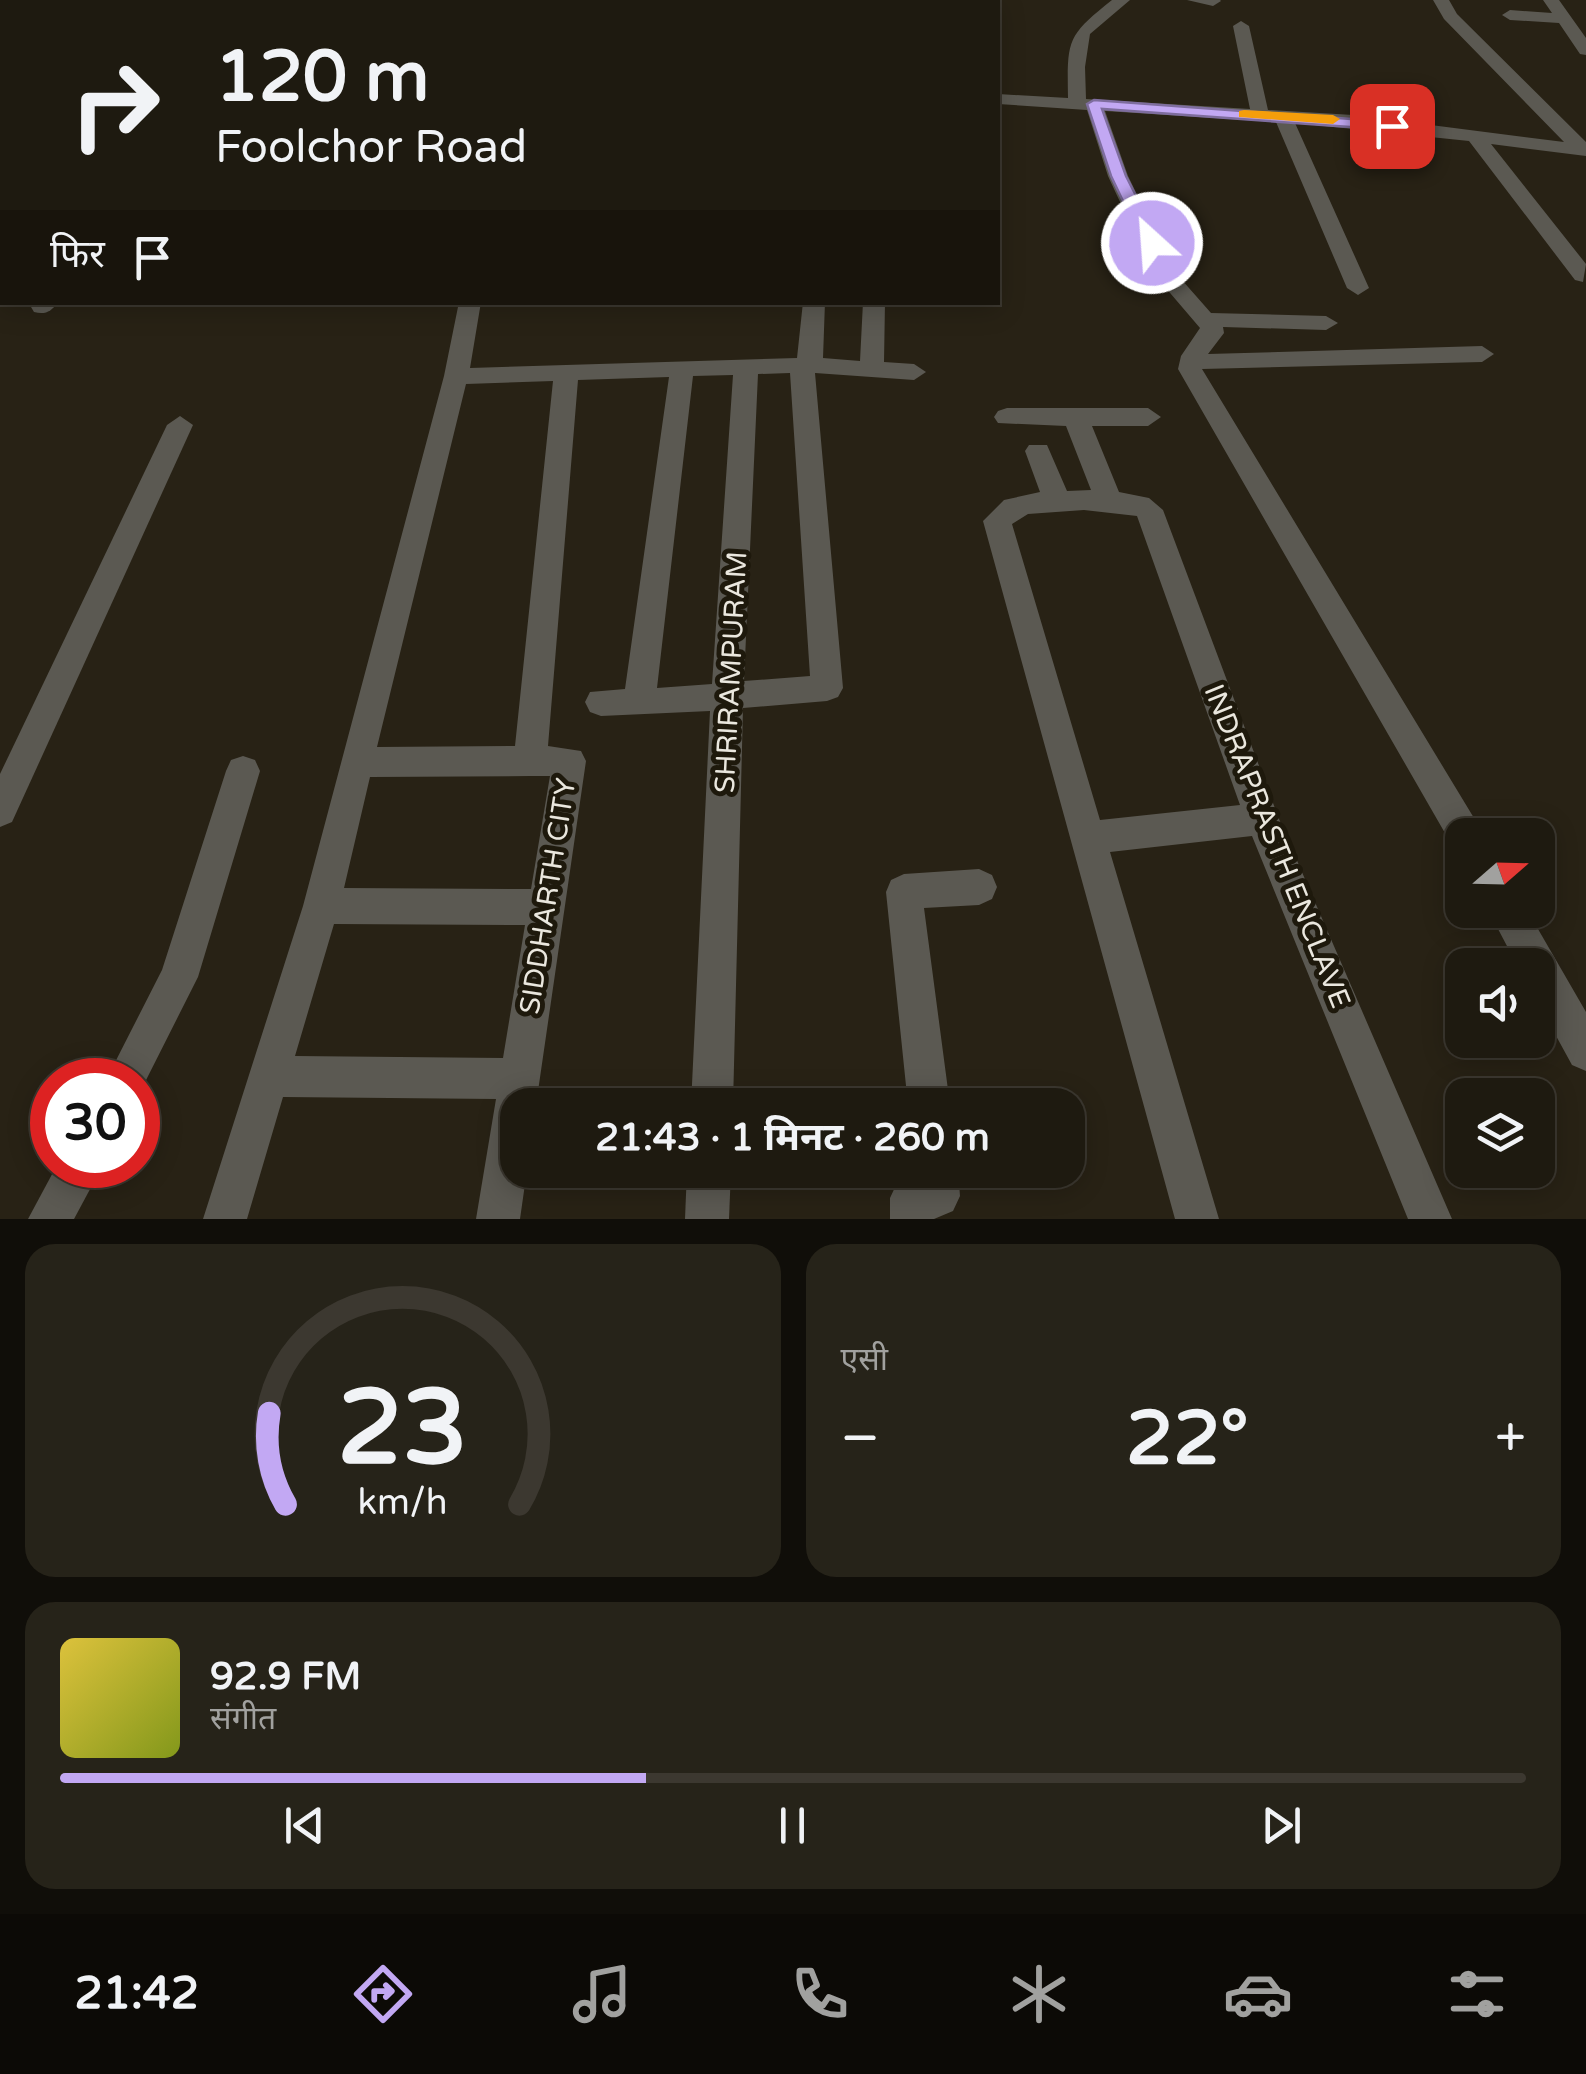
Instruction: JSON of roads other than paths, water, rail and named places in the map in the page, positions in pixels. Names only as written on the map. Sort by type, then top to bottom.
[{"type":"street","points":[[1122,0],[1082,32],[1076,67],[1086,104],[1164,273],[1208,320],[1212,333],[1190,368],[1455,818]]},
{"type":"street","points":[[1195,0],[1214,5]]},
{"type":"street","points":[[1441,0],[1450,16],[1584,149]]},
{"type":"street","points":[[1551,0],[1586,50]]},
{"type":"street","points":[[1510,15],[1562,18]]},
{"type":"street","points":[[1241,26],[1260,115]]},
{"type":"street","points":[[1000,99],[1283,116],[1584,149]]},
{"type":"street","points":[[1283,116],[1358,288]]},
{"type":"street","points":[[1474,136],[1582,275]]},
{"type":"street","points":[[224,1219],[322,906],[456,376],[469,305]]},
{"type":"street","points":[[601,702],[639,703],[827,688],[806,364],[814,305]]},
{"type":"street","points":[[872,370],[874,305]]},
{"type":"street","points":[[1208,320],[1326,323]]},
{"type":"street","points":[[1192,362],[1482,354]]},
{"type":"street","points":[[456,376],[806,364],[914,372]]},
{"type":"street","name":"SHRIRAMPURAM","points":[[713,1088],[727,696],[746,368]]},
{"type":"street","points":[[639,703],[682,369]]},
{"type":"street","name":"SIDDHARTH CITY","points":[[498,1219],[569,762],[530,762],[566,372]]},
{"type":"street","points":[[1007,417],[1148,417]]},
{"type":"street","points":[[1076,417],[1108,500],[1013,506],[997,521],[1197,1219]]},
{"type":"street","points":[[0,812],[180,425]]},
{"type":"street","points":[[1038,450],[1058,503]]},
{"type":"street","name":"INDRAPRASTH ENCLAVE","points":[[1108,500],[1139,503],[1149,510],[1262,819],[1430,1219]]},
{"type":"street","points":[[356,762],[530,762]]},
{"type":"street","points":[[138,1058],[179,977],[243,771]]},
{"type":"street","points":[[1088,838],[1262,819]]},
{"type":"street","points":[[927,1088],[904,892],[979,887]]},
{"type":"street","points":[[322,906],[545,907]]},
{"type":"street","points":[[1517,928],[1586,1052]]},
{"type":"street","points":[[269,1076],[518,1079]]},
{"type":"street","points":[[50,1219],[68,1188]]},
{"type":"street","points":[[707,1219],[708,1188]]},
{"type":"street","points":[[912,1219],[912,1198],[938,1196],[937,1188]]}]
